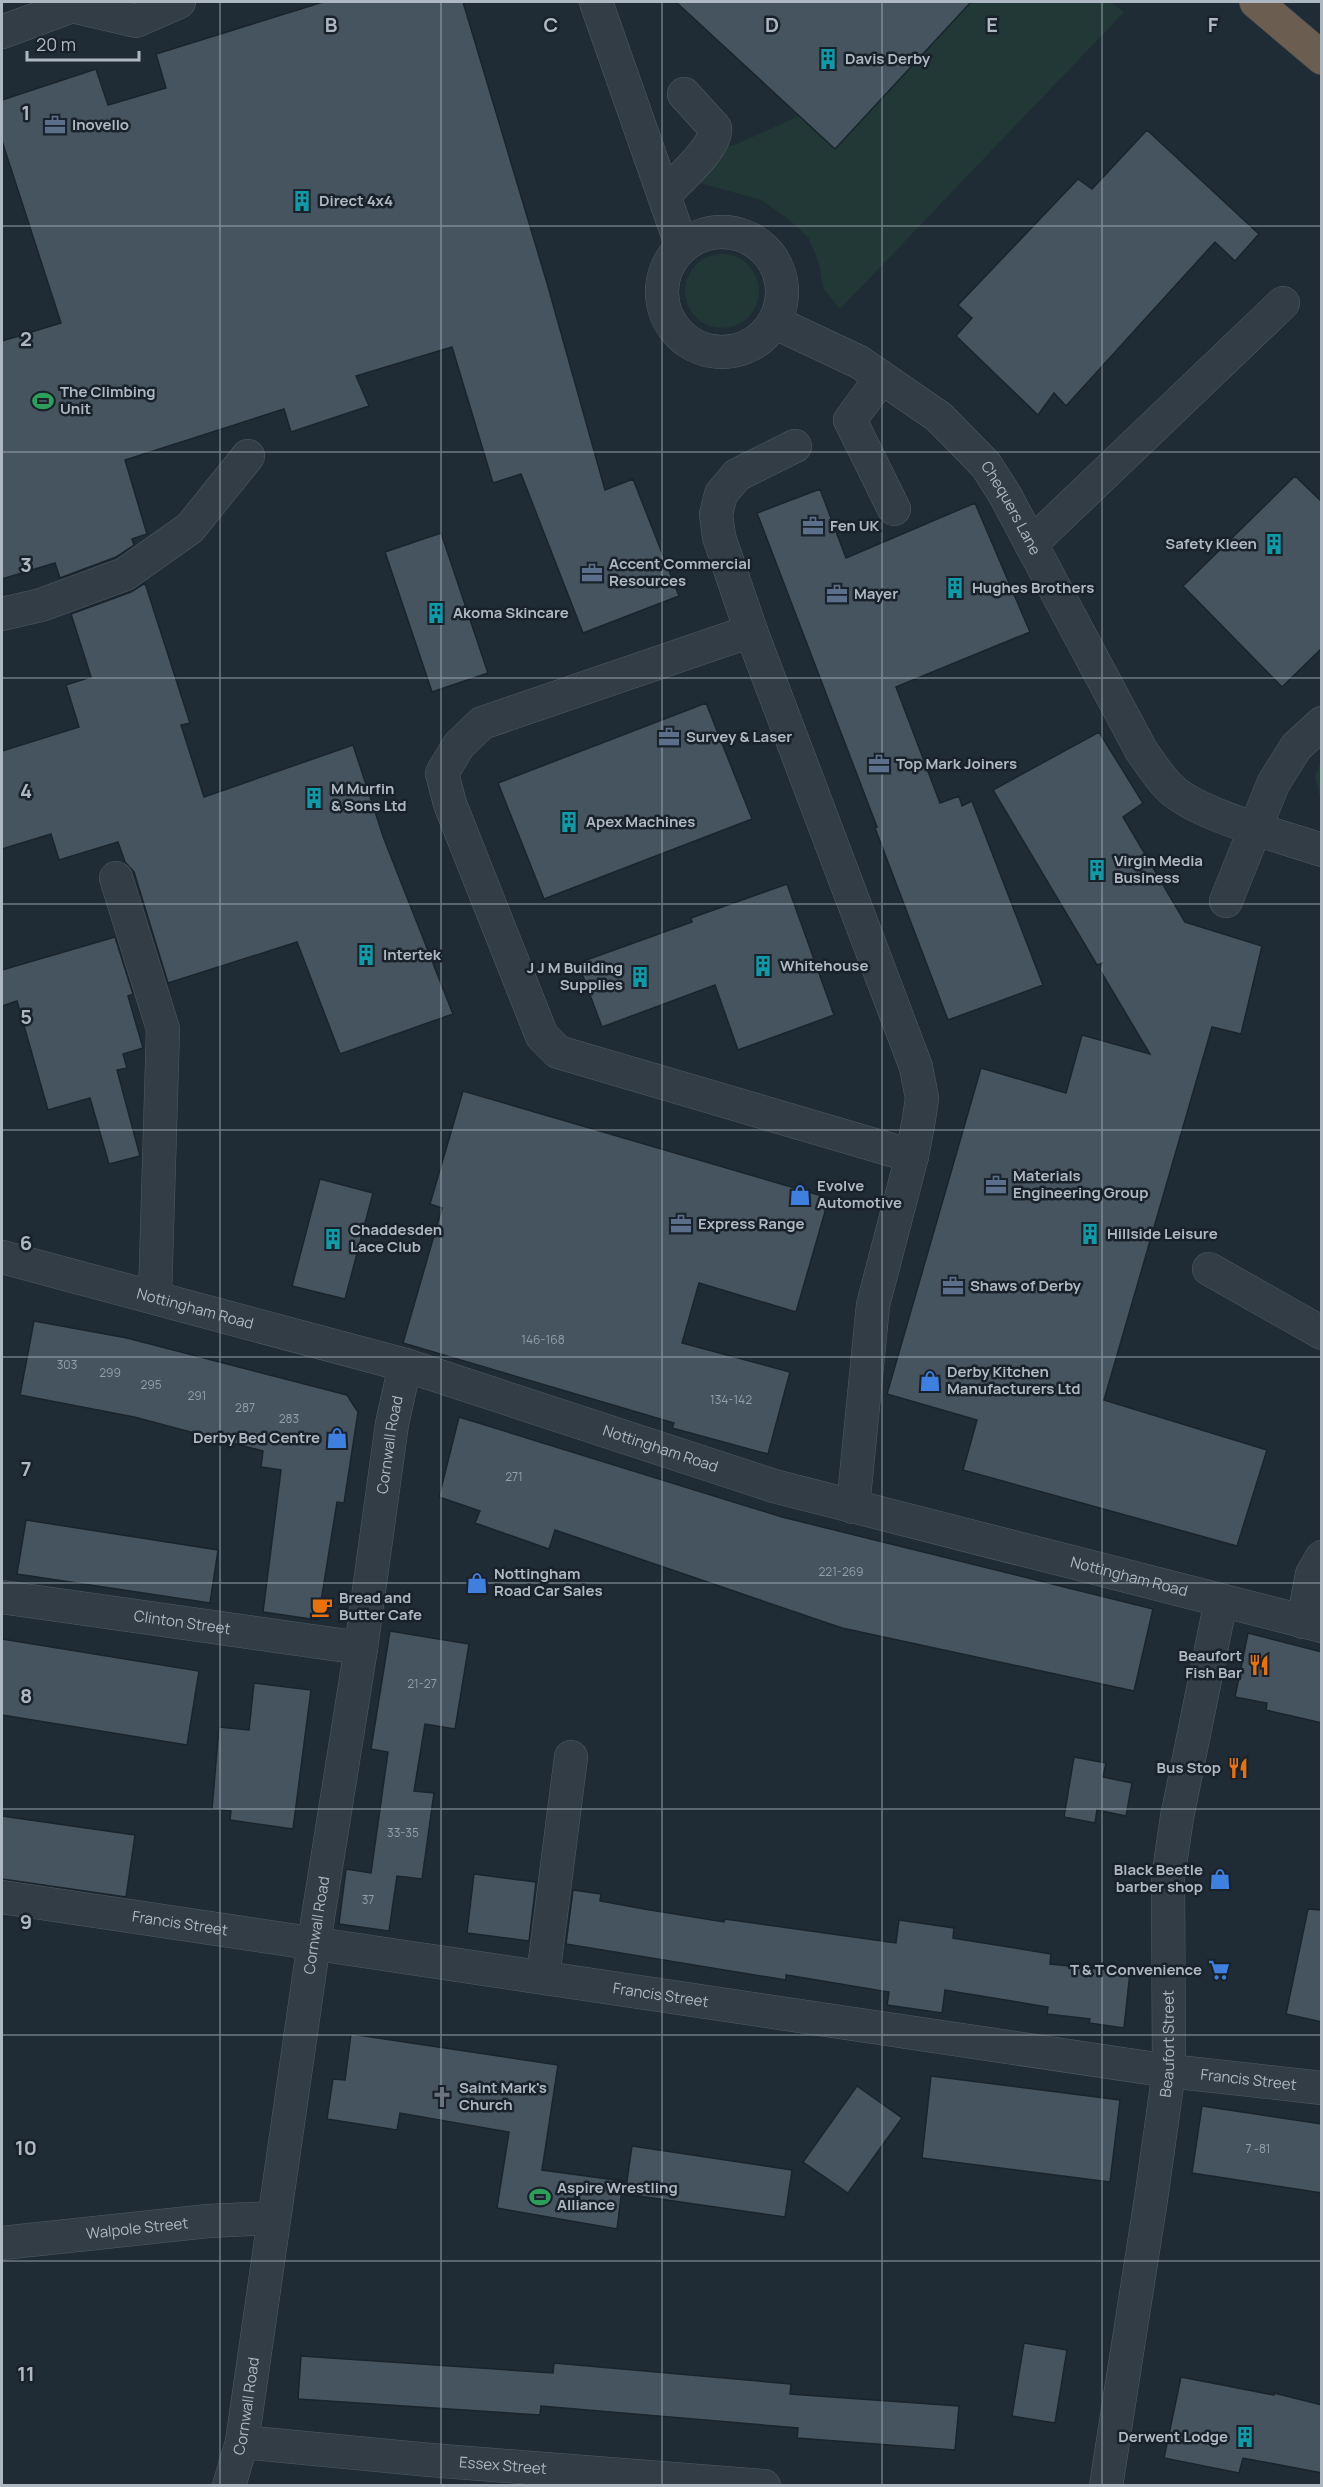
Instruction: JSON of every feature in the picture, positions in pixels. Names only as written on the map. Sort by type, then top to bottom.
[{"type":"highway","points":[[1256,2],[1322,58]]},
{"type":"street","points":[[2,32],[72,6],[136,21],[179,2]]},
{"type":"street","points":[[596,2],[682,247]]},
{"type":"street","points":[[664,195],[699,158],[714,140],[716,134],[715,128],[684,94]]},
{"type":"street","points":[[715,232],[734,234],[752,240],[766,252],[777,268],[782,286],[781,304],[774,322],[763,336],[747,347],[729,352],[711,351],[693,345],[678,334],[668,318],[662,300],[663,282],[669,263],[682,247],[697,237],[715,232]]},
{"type":"street","points":[[1031,544],[1283,303]]},
{"type":"street","name":"Chequers Lane","points":[[774,322],[859,362],[939,417],[986,465],[1005,495],[1141,750],[1169,788],[1192,803],[1255,828],[1322,850]]},
{"type":"street","points":[[881,378],[850,420],[894,509]]},
{"type":"street","points":[[795,446],[736,475],[720,494],[716,514],[718,537],[751,631],[916,1067],[922,1098],[912,1156],[873,1305],[853,1507]]},
{"type":"street","points":[[2,614],[41,605],[125,574],[190,528],[248,456]]},
{"type":"street","points":[[751,631],[483,723],[459,745],[442,773],[450,804],[542,1036],[558,1052],[912,1156]]},
{"type":"street","points":[[1226,901],[1274,784],[1296,747],[1322,723]]},
{"type":"street","points":[[116,878],[163,1029],[155,1297]]},
{"type":"street","name":"Nottingham Road","points":[[2,1257],[405,1365],[774,1486],[1312,1624]]},
{"type":"street","points":[[1209,1269],[1322,1333]]},
{"type":"street","name":"Cornwall Road","points":[[229,2486],[242,2442],[314,1942],[361,1648],[392,1424],[405,1365]]},
{"type":"street","points":[[1312,1624],[1312,1574],[1322,1557]]},
{"type":"street","name":"Clinton Street","points":[[2,1597],[361,1648]]},
{"type":"street","name":"Beaufort Street","points":[[1110,2485],[1169,2071],[1168,1878],[1177,1817],[1221,1601]]},
{"type":"street","points":[[543,1976],[571,1757]]},
{"type":"street","name":"Francis Street","points":[[2,1897],[1169,2071],[1322,2088]]},
{"type":"street","name":"Walpole Street","points":[[2,2243],[208,2221],[274,2218]]},
{"type":"street","name":"Essex Street","points":[[242,2442],[431,2473],[764,2486]]},
{"type":"green space","points":[[971,2],[1110,2],[1124,12],[840,309],[823,288],[819,263],[808,237],[787,218],[761,200],[693,181],[684,156],[737,144],[799,116],[835,149]]},
{"type":"green space","points":[[722,254],[743,260],[753,270],[759,291],[753,312],[743,322],[722,328],[701,322],[691,312],[685,291],[691,270],[701,260]]},
{"type":"green space","points":[[1321,762],[1322,801],[1315,776]]},
{"type":"building","points":[[323,2],[463,2],[547,283],[605,490],[633,479],[679,596],[583,633],[521,474],[493,483],[452,347],[356,376],[369,406],[291,432],[284,409],[125,460],[147,534],[132,539],[134,545],[116,557],[60,578],[55,563],[2,579],[2,341],[61,323],[2,141],[2,100],[96,69],[108,105],[166,88],[156,54]]},
{"type":"building","name":"Davis Derby","points":[[676,2],[971,2],[835,149]]},
{"type":"building","points":[[1147,130],[1259,234],[1235,261],[1215,242],[1066,406],[1054,393],[1038,415],[956,336],[972,318],[958,305],[1078,179],[1092,189]]},
{"type":"building","name":"Safety Kleen","points":[[1295,476],[1322,502],[1322,648],[1282,687],[1183,586]]},
{"type":"building","points":[[820,489],[846,558],[975,503],[1030,632],[896,687],[940,803],[959,796],[962,806],[972,801],[1043,985],[948,1020],[757,513]]},
{"type":"building","name":"Akoma Skincare","points":[[441,533],[488,673],[432,692],[385,552]]},
{"type":"building","points":[[145,583],[190,723],[181,725],[204,797],[353,745],[384,839],[453,1014],[340,1054],[297,942],[168,983],[134,872],[125,862],[118,842],[59,860],[51,834],[2,849],[2,751],[79,727],[66,685],[91,677],[71,614],[131,592]]},
{"type":"building","points":[[706,703],[752,819],[544,899],[498,783]]},
{"type":"building","points":[[1099,732],[1143,803],[1123,817],[1185,922],[1262,946],[1241,1034],[1212,1027],[1104,1400],[1267,1450],[1237,1546],[963,1470],[977,1420],[887,1394],[981,1068],[1066,1093],[1082,1035],[1150,1054],[1100,970],[1102,963],[1097,965],[993,790]]},
{"type":"building","name":"Whitehouse","points":[[787,884],[834,1015],[738,1050],[715,985],[602,1027],[578,963],[692,922],[691,918]]},
{"type":"building","points":[[115,937],[133,994],[128,996],[143,1048],[123,1054],[127,1068],[117,1070],[140,1156],[109,1164],[90,1098],[48,1110],[17,1001],[2,1006],[2,970]]},
{"type":"building","points":[[463,1091],[829,1198],[796,1312],[699,1283],[682,1343],[790,1372],[768,1454],[672,1428],[674,1423],[403,1343],[442,1208],[430,1204]]},
{"type":"building","name":"Chaddesden Lace Club","points":[[320,1179],[373,1193],[345,1299],[292,1286]]},
{"type":"building","points":[[34,1321],[127,1338],[347,1395],[358,1412],[344,1503],[337,1502],[318,1620],[263,1612],[281,1470],[261,1467],[263,1451],[134,1417],[20,1395]]},
{"type":"building","points":[[459,1417],[782,1517],[1153,1609],[1134,1691],[842,1628],[555,1530],[549,1549],[475,1523],[480,1511],[439,1497]]},
{"type":"building","points":[[26,1520],[218,1550],[210,1603],[17,1574]]},
{"type":"building","points":[[390,1631],[469,1644],[455,1729],[425,1724],[414,1791],[434,1793],[422,1879],[397,1876],[389,1931],[339,1924],[346,1869],[371,1873],[388,1752],[371,1749]]},
{"type":"building","points":[[1248,1633],[1322,1652],[1322,1723],[1266,1710],[1267,1703],[1235,1697]]},
{"type":"building","points":[[2,1639],[199,1671],[187,1745],[2,1715]]},
{"type":"building","points":[[254,1683],[311,1690],[293,1829],[230,1820],[231,1811],[212,1809],[219,1727],[249,1730]]},
{"type":"building","points":[[1074,1757],[1106,1763],[1103,1777],[1132,1783],[1126,1816],[1097,1810],[1095,1823],[1064,1817]]},
{"type":"building","points":[[2,1816],[135,1835],[126,1897],[2,1879]]},
{"type":"building","points":[[474,1874],[536,1882],[529,1941],[467,1933]]},
{"type":"building","points":[[573,1890],[601,1894],[600,1901],[644,1909],[724,1922],[725,1919],[896,1943],[899,1920],[954,1928],[953,1938],[1051,1954],[1050,1964],[1130,1972],[1124,2028],[1089,2023],[1090,2019],[1047,2014],[1048,2007],[945,1990],[942,2013],[887,2005],[889,1992],[786,1975],[786,1980],[566,1944]]},
{"type":"building","points":[[1308,1909],[1322,1910],[1322,2022],[1286,2014]]},
{"type":"building","name":"Saint Mark's Church","points":[[351,2034],[558,2065],[542,2170],[623,2181],[617,2229],[497,2208],[509,2132],[400,2113],[397,2130],[327,2119],[333,2079],[345,2080]]},
{"type":"building","points":[[931,2076],[1120,2100],[1110,2182],[922,2158]]},
{"type":"building","points":[[857,2086],[902,2118],[848,2193],[803,2162]]},
{"type":"building","points":[[1202,2106],[1322,2124],[1322,2193],[1192,2173]]},
{"type":"building","points":[[632,2146],[792,2170],[785,2217],[625,2194]]},
{"type":"building","points":[[1024,2343],[1067,2350],[1055,2423],[1012,2416]]},
{"type":"building","points":[[301,2356],[553,2373],[554,2363],[791,2384],[790,2394],[959,2406],[955,2450],[797,2438],[798,2428],[541,2406],[540,2415],[298,2399]]},
{"type":"building","name":"Derwent Lodge","points":[[1181,2377],[1274,2395],[1274,2393],[1322,2405],[1322,2473],[1243,2458],[1239,2473],[1164,2458]]},
{"type":"place","name":"Davis Derby","points":[[828,59]]},
{"type":"place","name":"Inovello","points":[[55,125]]},
{"type":"place","name":"Direct 4x4","points":[[302,201]]},
{"type":"place","name":"The Climbing Unit","points":[[43,401]]},
{"type":"place","name":"Fen UK","points":[[813,526]]},
{"type":"place","name":"Safety Kleen","points":[[1274,544]]},
{"type":"place","name":"Accent Commercial Resources","points":[[592,573]]},
{"type":"place","name":"Hughes Brothers","points":[[955,588]]},
{"type":"place","name":"Mayer","points":[[837,594]]},
{"type":"place","name":"Akoma Skincare","points":[[436,613]]},
{"type":"place","name":"Survey & Laser","points":[[669,737]]},
{"type":"place","name":"Top Mark Joiners","points":[[879,764]]},
{"type":"place","name":"M Murfin & Sons Ltd","points":[[314,798]]},
{"type":"place","name":"Apex Machines","points":[[569,822]]},
{"type":"place","name":"Virgin Media Business","points":[[1097,870]]},
{"type":"place","name":"Intertek","points":[[366,955]]},
{"type":"place","name":"Whitehouse","points":[[763,966]]},
{"type":"place","name":"J J M Building Supplies","points":[[640,977]]},
{"type":"place","name":"Materials Engineering Group","points":[[996,1185]]},
{"type":"place","name":"Evolve Automotive","points":[[800,1195]]},
{"type":"place","name":"Express Range","points":[[681,1224]]},
{"type":"place","name":"Hillside Leisure","points":[[1090,1234]]},
{"type":"place","name":"Chaddesden Lace Club","points":[[333,1239]]},
{"type":"place","name":"Shaws of Derby","points":[[953,1286]]},
{"type":"place","name":"Derby Kitchen Manufacturers Ltd","points":[[930,1381]]},
{"type":"place","name":"Derby Bed Centre","points":[[337,1438]]},
{"type":"place","name":"Nottingham Road Car Sales","points":[[477,1583]]},
{"type":"place","name":"Bread and Butter Cafe","points":[[322,1607]]},
{"type":"place","name":"Beaufort Fish Bar","points":[[1259,1665]]},
{"type":"place","name":"Bus Stop","points":[[1238,1768]]},
{"type":"place","name":"Black Beetle barber shop","points":[[1220,1879]]},
{"type":"place","name":"T & T Convenience","points":[[1219,1970]]},
{"type":"place","name":"Saint Mark's Church","points":[[442,2097]]},
{"type":"place","name":"Aspire Wrestling Alliance","points":[[540,2197]]},
{"type":"place","name":"Derwent Lodge","points":[[1245,2437]]}]
